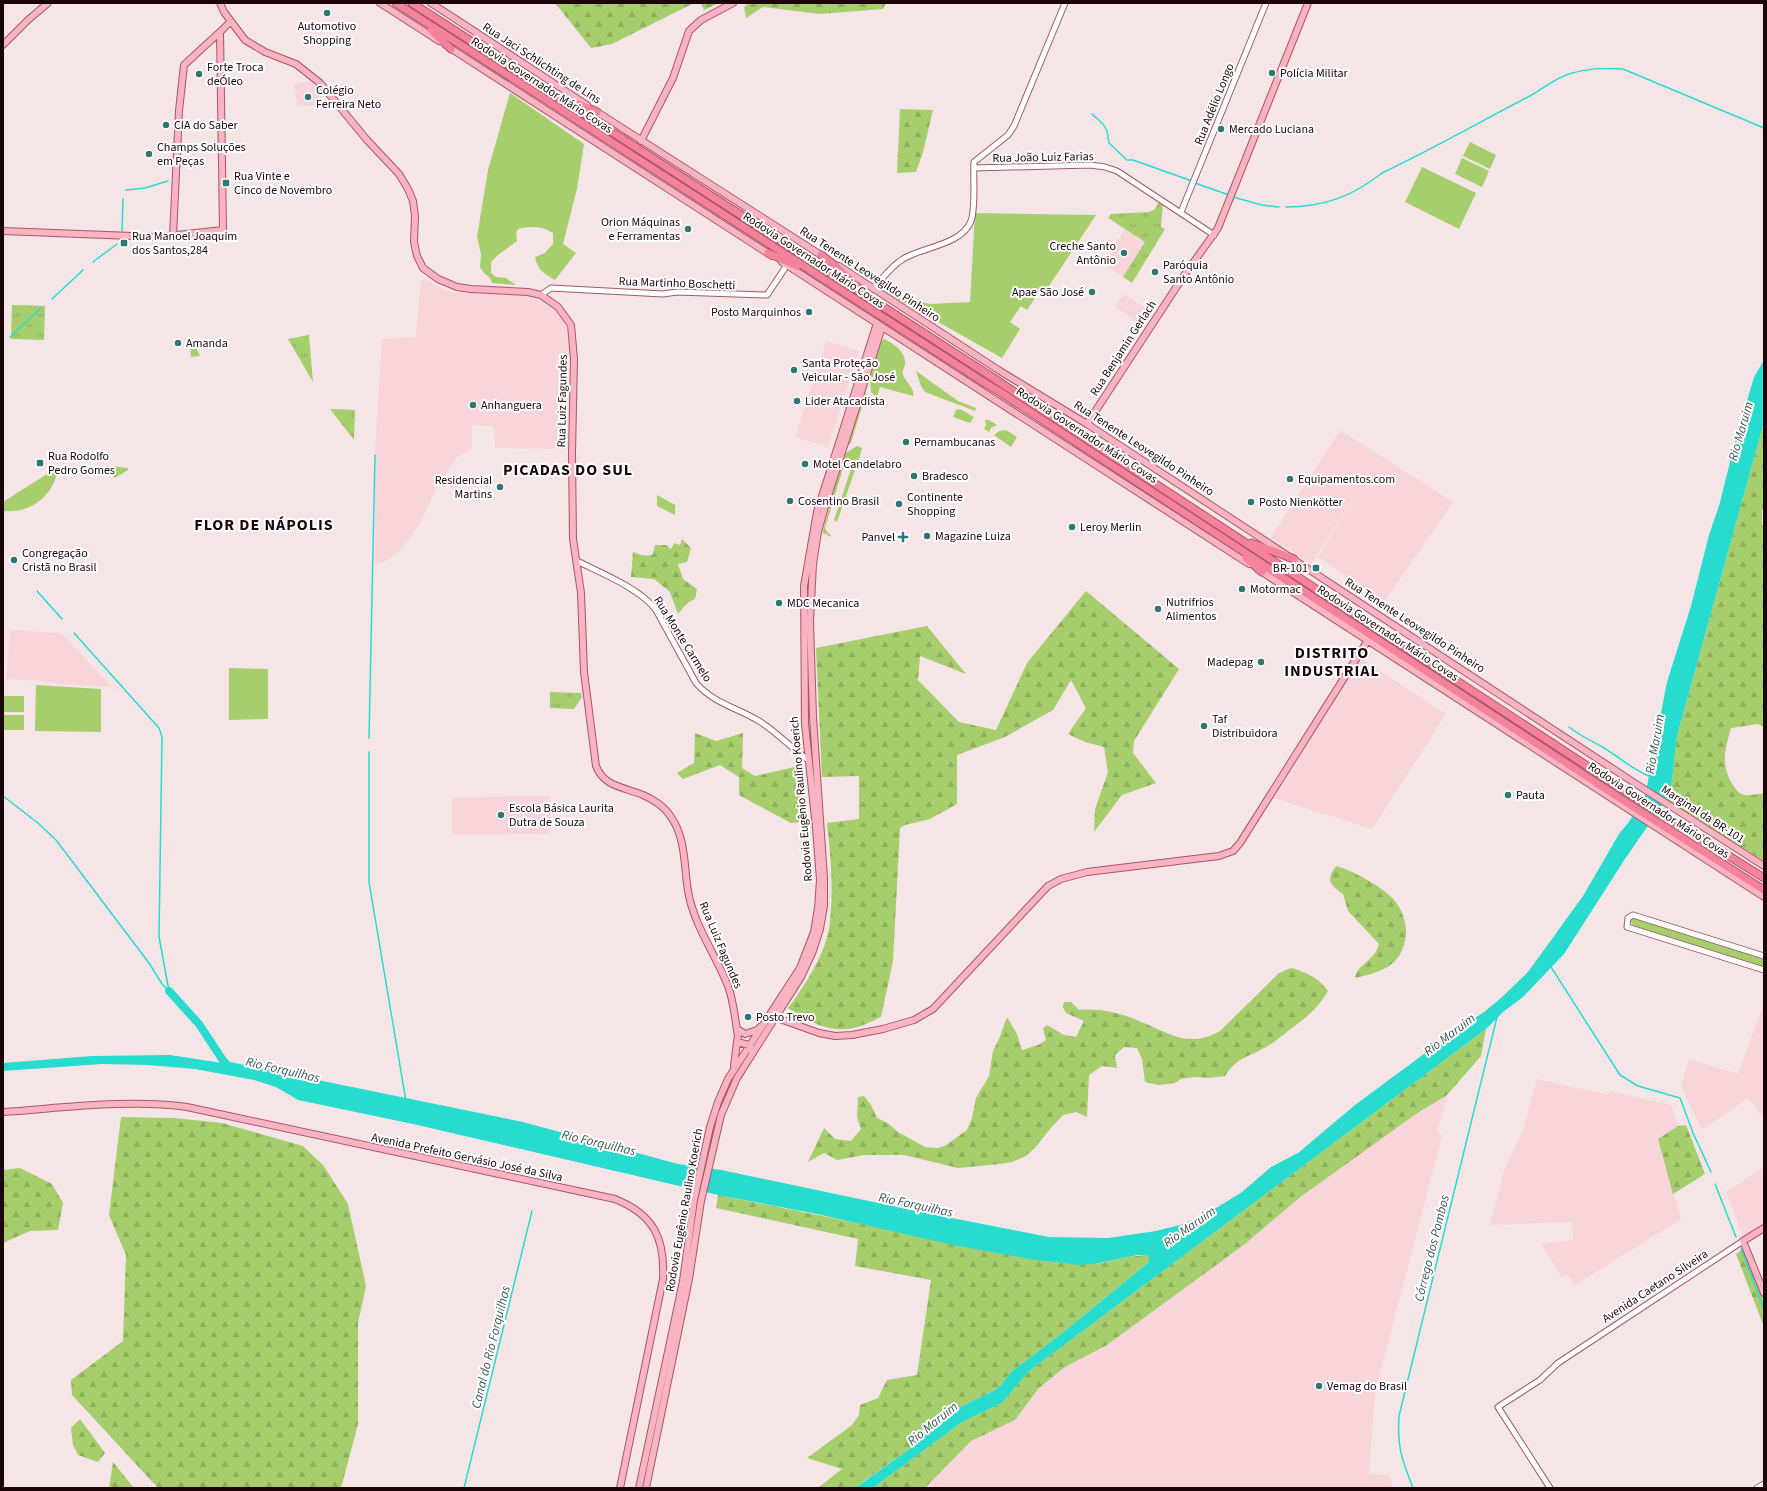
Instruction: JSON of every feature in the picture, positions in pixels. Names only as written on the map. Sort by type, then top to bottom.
[{"type":"highway","name":"Rodovia Governador Mário Covas","points":[[396,3],[1000,392],[1620,802],[1656,822],[1764,890]]},
{"type":"highway","name":"Rodovia Governador Mário Covas","points":[[412,3],[989,375],[1627,792],[1764,878]]},
{"type":"highway","points":[[418,17],[451,49]]},
{"type":"highway","points":[[555,95],[570,99],[597,112]]},
{"type":"highway","points":[[768,253],[821,277]]},
{"type":"highway","points":[[821,255],[837,267],[869,298]]},
{"type":"highway","points":[[1221,537],[1262,572]]},
{"type":"highway","points":[[1241,540],[1294,559]]},
{"type":"main road","points":[[3,45],[28,20],[48,3]]},
{"type":"main road","name":"Rua Luiz Fagundes","points":[[220,3],[245,40],[296,64],[320,83],[367,140],[399,174],[413,201],[415,250],[420,264],[428,273],[438,279],[461,288],[528,292],[541,295],[558,307],[571,324],[573,337],[575,394],[572,498],[574,539],[581,593],[584,672],[596,766],[600,775],[607,782],[643,795],[654,801],[671,817],[676,826],[682,845],[688,891],[694,916],[729,987],[738,1039],[733,1071]]},
{"type":"main road","points":[[380,3],[1620,802],[1658,830],[1764,897]]},
{"type":"main road","name":"Rua Jaci Schlichting de Lins","points":[[431,3],[641,141]]},
{"type":"main road","points":[[641,141],[677,69],[689,31],[701,20],[733,3]]},
{"type":"main road","name":"Rua Benjamin Gerlach","points":[[1087,424],[1209,238],[1214,235],[1221,222],[1308,3]]},
{"type":"main road","points":[[173,236],[179,111],[183,69],[186,62],[190,58],[231,21]]},
{"type":"main road","points":[[3,231],[146,237],[173,236],[223,230],[220,32]]},
{"type":"main road","name":"Rua Tenente Leovegildo Pinheiro","points":[[641,141],[1000,371],[1087,424],[1630,780]]},
{"type":"main road","name":"Rodovia Eugênio Raulino Koerich","points":[[646,1488],[686,1291],[701,1201],[716,1130],[737,1078],[753,1053],[802,964],[814,932],[818,914],[819,863],[805,724],[803,614],[804,586],[810,545],[823,491],[880,325]]},
{"type":"main road","name":"Rodovia Eugênio Raulino Koerich","points":[[639,1488],[683,1281],[694,1200],[708,1131],[718,1102],[733,1071],[764,1023],[773,1015],[797,983],[809,961],[820,929],[824,906],[824,866],[813,717],[810,621],[810,599],[814,554],[818,532],[830,489],[880,325]]},
{"type":"main road","points":[[986,394],[1000,371]]},
{"type":"main road","points":[[773,1015],[819,1033],[835,1036],[852,1035],[883,1029],[914,1020],[933,1009],[990,950],[1043,891],[1054,882],[1087,872],[1210,858],[1233,851],[1240,843],[1368,640]]},
{"type":"main road","name":"Marginal da BR-101","points":[[1630,780],[1764,866]]},
{"type":"main road","points":[[738,1039],[745,1034],[757,1030],[764,1023]]},
{"type":"main road","points":[[737,1029],[751,1038],[753,1053]]},
{"type":"main road","points":[[738,1039],[751,1044]]},
{"type":"main road","name":"Avenida Prefeito Gervásio José da Silva","points":[[3,1112],[140,1104],[162,1104],[188,1107],[615,1199],[631,1207],[646,1218],[655,1229],[661,1243],[664,1258],[663,1279],[620,1488]]},
{"type":"main road","name":"Avenida Caetano Silveira","points":[[1743,1241],[1764,1228]]},
{"type":"main road","points":[[1743,1241],[1764,1293]]},
{"type":"street","points":[[873,289],[893,267],[904,258],[950,240],[968,226],[972,214],[974,162],[1004,139],[1014,126],[1065,3]]},
{"type":"street","name":"Rua Adélio Longo","points":[[1181,212],[1266,3]]},
{"type":"street","name":"Rua João Luiz Farias","points":[[974,168],[1105,167],[1117,171],[1214,235]]},
{"type":"street","name":"Rua Martinho Boschetti","points":[[541,295],[550,288],[663,294],[677,292],[767,295],[787,265]]},
{"type":"street","name":"Rua Monte Carmelo","points":[[577,561],[644,598],[656,610],[696,683],[704,692],[733,709],[759,721],[808,760]]},
{"type":"street","points":[[1764,956],[1633,915],[1628,918],[1627,921],[1627,927],[1764,970]]},
{"type":"street","name":"Avenida Caetano Silveira","points":[[1550,1488],[1498,1407],[1540,1380],[1558,1363],[1743,1241]]},
{"type":"street","points":[[1757,1488],[1764,1484]]},
{"type":"shaded area","name":"Colégio Ferreira Neto","points":[[314,81],[322,90],[317,105],[297,106],[294,84]]},
{"type":"shaded area","name":"Creche Santo Antônio","points":[[1125,229],[1145,242],[1123,277],[1103,263]]},
{"type":"shaded area","name":"Anhanguera","points":[[421,280],[430,281],[436,287],[451,292],[527,296],[544,302],[562,317],[567,329],[570,349],[568,384],[568,449],[495,448],[494,426],[472,425],[472,448],[456,458],[439,483],[421,521],[410,538],[397,553],[384,562],[375,564],[375,450],[382,339],[416,337]]},
{"type":"shaded area","points":[[1124,294],[1153,313],[1145,327],[1115,307]]},
{"type":"shaded area","points":[[826,341],[859,351],[828,447],[795,437]]},
{"type":"shaded area","points":[[1340,430],[1453,502],[1385,601],[1318,557],[1364,481],[1311,564],[1271,538]]},
{"type":"shaded area","points":[[10,630],[61,633],[112,687],[6,679]]},
{"type":"shaded area","points":[[1360,658],[1446,714],[1372,829],[1274,798]]},
{"type":"shaded area","name":"Escola Básica Laurita Dutra de Souza","points":[[550,796],[550,834],[452,835],[452,797]]},
{"type":"shaded area","points":[[1764,1003],[1764,1119],[1748,1098],[1702,1130],[1681,1087],[1689,1059],[1738,1074]]},
{"type":"shaded area","points":[[1537,1079],[1608,1095],[1610,1091],[1671,1105],[1678,1126],[1658,1139],[1681,1219],[1575,1285],[1567,1274],[1562,1277],[1541,1244],[1573,1240],[1572,1222],[1490,1225],[1504,1171],[1523,1130]]},
{"type":"shaded area","points":[[1447,1095],[1437,1132],[1442,1136],[1375,1393],[1369,1474],[1389,1475],[1394,1488],[925,1488],[971,1441],[1015,1420],[1038,1389],[1065,1367],[1107,1345],[1245,1244],[1299,1198],[1416,1114]]},
{"type":"shaded area","points":[[1764,1167],[1764,1226],[1744,1238],[1726,1192]]},
{"type":"green space","points":[[555,3],[694,3],[612,44],[591,48]]},
{"type":"green space","points":[[701,3],[719,3],[704,10]]},
{"type":"green space","points":[[748,3],[886,3],[883,9],[820,14],[763,7],[746,18],[744,7]]},
{"type":"green space","points":[[510,93],[584,144],[577,189],[563,244],[576,253],[555,280],[542,271],[537,265],[535,257],[545,253],[553,244],[553,233],[541,228],[527,227],[518,229],[516,234],[517,241],[491,262],[491,273],[496,277],[506,278],[516,285],[492,283],[490,278],[480,267],[481,254],[477,237],[488,170]]},
{"type":"green space","points":[[900,109],[933,110],[923,152],[916,172],[897,173]]},
{"type":"green space","points":[[1470,142],[1496,155],[1490,169],[1463,156]]},
{"type":"green space","points":[[1462,158],[1489,171],[1482,187],[1455,174]]},
{"type":"green space","points":[[1422,167],[1476,193],[1459,229],[1405,202]]},
{"type":"green space","points":[[1159,201],[1163,204],[1161,227],[1165,229],[1132,283],[1123,277],[1145,242],[1108,218],[1111,214],[1149,212],[1155,209]]},
{"type":"green space","points":[[975,213],[1096,215],[1045,292],[1041,289],[1027,310],[1021,306],[1010,322],[1020,329],[1002,358],[892,296],[894,294],[929,304],[970,302]]},
{"type":"green space","points":[[12,305],[45,306],[44,340],[11,339]]},
{"type":"green space","points":[[309,335],[313,382],[288,339]]},
{"type":"green space","points":[[192,338],[200,356],[191,357],[190,340]]},
{"type":"green space","points":[[884,339],[902,352],[905,360],[903,375],[912,388],[913,396],[880,387],[877,398],[871,392],[870,373],[881,341]]},
{"type":"green space","points":[[916,371],[958,401],[976,408],[975,411],[925,392],[921,386]]},
{"type":"green space","points":[[864,388],[866,393],[851,443],[847,445]]},
{"type":"green space","points":[[330,409],[355,410],[354,440]]},
{"type":"green space","points":[[960,409],[974,417],[970,423],[953,417],[956,410]]},
{"type":"green space","points":[[985,420],[989,420],[997,425],[991,428],[989,432],[984,429],[986,425]]},
{"type":"green space","points":[[1764,422],[1764,506],[1762,511],[1762,525],[1764,527],[1764,727],[1758,724],[1731,728],[1727,743],[1725,764],[1729,778],[1738,792],[1745,795],[1764,794],[1764,861],[1667,800],[1671,789],[1677,736]]},
{"type":"green space","points":[[1006,430],[1017,437],[1011,447],[994,435],[999,431]]},
{"type":"green space","points":[[857,446],[862,448],[858,462],[851,460],[844,465],[825,528],[831,535],[830,537],[825,533],[824,536],[823,531],[843,455]]},
{"type":"green space","points":[[108,466],[128,468],[128,470],[115,478]]},
{"type":"green space","points":[[58,467],[52,486],[40,501],[23,509],[3,511],[3,502]]},
{"type":"green space","points":[[851,469],[855,470],[837,522],[834,520]]},
{"type":"green space","points":[[657,495],[675,505],[675,515],[657,506]]},
{"type":"green space","points":[[682,539],[691,548],[687,562],[678,564],[683,579],[697,589],[695,599],[687,603],[678,614],[670,592],[654,579],[631,577],[633,552],[643,555],[650,555],[653,554],[655,545],[666,545],[671,549],[674,543],[680,545]]},
{"type":"green space","points":[[1086,591],[1179,669],[1134,741],[1133,753],[1156,783],[1122,795],[1094,832],[1095,809],[1108,772],[1104,747],[1085,742],[1068,734],[1086,708],[1071,680],[1053,710],[1005,737],[957,755],[957,804],[930,819],[905,825],[900,828],[893,961],[881,1017],[854,1028],[836,1029],[827,1028],[811,1022],[788,1008],[807,981],[818,960],[823,950],[829,929],[831,916],[831,876],[827,823],[859,819],[859,776],[822,777],[816,648],[927,626],[966,674],[920,656],[918,680],[959,722],[996,730],[1027,663]]},
{"type":"green space","points":[[229,668],[268,669],[268,719],[229,720]]},
{"type":"green space","points":[[36,685],[101,689],[101,732],[35,731]]},
{"type":"green space","points":[[550,692],[581,693],[582,697],[574,709],[550,708]]},
{"type":"green space","points":[[3,696],[24,696],[24,712],[3,712]]},
{"type":"green space","points":[[3,715],[24,715],[24,730],[3,730]]},
{"type":"green space","points":[[695,733],[716,741],[743,733],[742,768],[755,776],[799,766],[805,796],[800,822],[791,823],[739,795],[739,777],[720,765],[683,779],[677,773],[694,763]]},
{"type":"green space","points":[[1336,866],[1359,875],[1376,885],[1395,901],[1402,913],[1406,931],[1404,946],[1395,961],[1382,970],[1355,978],[1358,970],[1376,952],[1379,944],[1348,911],[1343,894],[1330,882],[1331,875]]},
{"type":"green space","points":[[1632,918],[1764,958],[1764,967],[1633,926],[1631,921]]},
{"type":"green space","points":[[1291,968],[1312,976],[1321,982],[1328,991],[1320,1003],[1303,1020],[1268,1046],[1238,1061],[1225,1076],[1208,1078],[1194,1077],[1181,1079],[1175,1083],[1159,1085],[1145,1082],[1142,1059],[1137,1048],[1124,1047],[1115,1055],[1117,1068],[1102,1066],[1089,1075],[1087,1117],[1076,1112],[1063,1115],[1034,1149],[1024,1157],[1012,1162],[958,1168],[904,1155],[864,1155],[837,1160],[824,1153],[808,1162],[824,1128],[835,1139],[851,1141],[861,1129],[857,1117],[858,1097],[864,1096],[871,1105],[877,1118],[925,1147],[937,1148],[945,1146],[967,1130],[972,1118],[976,1098],[989,1076],[993,1051],[1007,1017],[1017,1034],[1022,1050],[1038,1045],[1046,1040],[1043,1028],[1047,1025],[1064,1035],[1076,1037],[1084,1021],[1066,1013],[1063,1007],[1064,1002],[1071,1002],[1079,1010],[1102,1010],[1117,1013],[1169,1034],[1188,1039],[1198,1039],[1220,1031],[1279,973]]},
{"type":"green space","points":[[1486,1029],[1481,1056],[1447,1095],[1416,1114],[1299,1198],[1245,1244],[1107,1345],[1065,1367],[1038,1389],[1015,1420],[971,1441],[925,1488],[873,1488],[962,1422],[1002,1403],[1028,1372]]},
{"type":"green space","points":[[121,1117],[174,1118],[222,1123],[303,1146],[323,1165],[348,1204],[366,1286],[358,1323],[358,1424],[341,1488],[158,1488],[72,1395],[71,1380],[123,1341],[126,1255],[109,1215]]},
{"type":"green space","points":[[1686,1125],[1705,1174],[1673,1194],[1658,1139],[1678,1126]]},
{"type":"green space","points":[[20,1168],[52,1184],[63,1203],[58,1230],[30,1231],[3,1243],[3,1170]]},
{"type":"green space","points":[[718,1195],[1052,1262],[1093,1264],[1128,1257],[1149,1256],[1149,1262],[1061,1334],[1011,1372],[1002,1384],[995,1390],[958,1408],[942,1419],[911,1448],[855,1488],[818,1488],[842,1469],[807,1458],[852,1425],[859,1415],[860,1405],[878,1398],[887,1380],[917,1375],[931,1280],[855,1266],[858,1239],[716,1208]]},
{"type":"green space","points":[[1743,1249],[1764,1297],[1764,1327],[1736,1254]]},
{"type":"green space","points":[[80,1419],[105,1453],[98,1462],[78,1455],[73,1445],[71,1428]]},
{"type":"green space","points":[[113,1462],[134,1488],[109,1488]]},
{"type":"water","name":"Rio Maruim","points":[[1764,360],[1764,422],[1677,736],[1671,789],[1667,798],[1625,859],[1564,954],[1523,997],[1503,1012],[1486,1029],[1028,1372],[1002,1403],[962,1422],[873,1488],[855,1488],[911,1448],[942,1419],[958,1408],[995,1390],[1002,1384],[1011,1372],[1061,1334],[1149,1262],[1149,1256],[1138,1255],[1094,1264],[1079,1265],[1036,1260],[953,1245],[817,1214],[718,1195],[413,1124],[298,1100],[276,1087],[254,1080],[195,1069],[148,1065],[102,1064],[3,1071],[3,1063],[92,1056],[170,1055],[222,1063],[220,1059],[226,1058],[230,1062],[523,1122],[678,1164],[721,1170],[1049,1237],[1108,1238],[1156,1231],[1184,1224],[1218,1207],[1242,1192],[1271,1167],[1298,1153],[1355,1105],[1451,1034],[1484,1012],[1528,972],[1583,896],[1619,834],[1642,802],[1646,792],[1650,770],[1655,761],[1660,718],[1667,682],[1691,606],[1709,535],[1719,506],[1735,442],[1754,377]]},
{"type":"waterway","points":[[1286,207],[1313,205],[1337,199],[1349,194],[1382,173],[1526,98],[1558,79],[1569,74],[1589,70],[1623,69],[1764,128]]},
{"type":"waterway","points":[[1092,114],[1103,124],[1107,131],[1109,143],[1127,160],[1133,160],[1192,181]]},
{"type":"waterway","points":[[126,190],[145,188],[168,181]]},
{"type":"waterway","points":[[1195,183],[1229,195]]},
{"type":"waterway","points":[[1233,197],[1262,205],[1279,207]]},
{"type":"waterway","points":[[122,231],[123,199]]},
{"type":"waterway","points":[[93,262],[117,244]]},
{"type":"waterway","points":[[52,299],[83,270]]},
{"type":"waterway","points":[[10,337],[41,308]]},
{"type":"waterway","points":[[369,738],[375,455]]},
{"type":"waterway","points":[[37,591],[62,619]]},
{"type":"waterway","points":[[74,633],[159,728],[162,737],[159,937],[169,991]]},
{"type":"waterway","name":"Rio Maruim","points":[[1569,727],[1649,776]]},
{"type":"waterway","points":[[369,752],[369,882],[406,1101]]},
{"type":"waterway","points":[[3,796],[38,823],[56,840],[149,963],[162,984],[169,991]]},
{"type":"waterway","points":[[1551,967],[1620,1075],[1638,1086],[1680,1098],[1693,1133],[1711,1172]]},
{"type":"waterway","points":[[169,991],[199,1024],[228,1068]]},
{"type":"waterway","name":"Córrego dos Pombos","points":[[1413,1488],[1401,1453],[1399,1416],[1497,1017]]},
{"type":"waterway","points":[[1715,1184],[1736,1237]]},
{"type":"waterway","name":"Canal do Rio Forquilhas","points":[[464,1488],[532,1211]]},
{"type":"waterway","points":[[1741,1249],[1764,1309]]},
{"type":"place","name":"Automotivo Shopping","points":[[327,13]]},
{"type":"place","name":"Polícia Militar","points":[[1272,73]]},
{"type":"place","name":"Forte Troca deÓleo","points":[[199,74]]},
{"type":"place","name":"Colégio Ferreira Neto","points":[[308,97]]},
{"type":"place","name":"CIA do Saber","points":[[166,125]]},
{"type":"place","name":"Mercado Luciana","points":[[1221,129]]},
{"type":"place","name":"Champs Soluções em Peças","points":[[149,154]]},
{"type":"place","name":"Rua Vinte e Cinco de Novembro","points":[[226,183]]},
{"type":"place","name":"Orion Máquinas e Ferramentas","points":[[688,229]]},
{"type":"place","name":"Rua Manoel Joaquim dos Santos,284","points":[[124,243]]},
{"type":"place","name":"Creche Santo Antônio","points":[[1124,253]]},
{"type":"place","name":"Paróquia Santo Antônio","points":[[1155,272]]},
{"type":"place","name":"Apae São José","points":[[1092,292]]},
{"type":"place","name":"Posto Marquinhos","points":[[809,312]]},
{"type":"place","name":"Amanda","points":[[178,343]]},
{"type":"place","name":"Santa Proteção Veicular - São José","points":[[794,370]]},
{"type":"place","name":"Lider Atacadista","points":[[797,401]]},
{"type":"place","name":"Anhanguera","points":[[473,405]]},
{"type":"place","name":"Pernambucanas","points":[[906,442]]},
{"type":"place","name":"Rua Rodolfo Pedro Gomes","points":[[40,463]]},
{"type":"place","name":"Motel Candelabro","points":[[805,464]]},
{"type":"place","name":"Bradesco","points":[[914,476]]},
{"type":"place","name":"Equipamentos.com","points":[[1290,479]]},
{"type":"place","name":"Residencial Martins","points":[[500,487]]},
{"type":"place","name":"Cosentino Brasil","points":[[790,501]]},
{"type":"place","name":"Posto Nienkötter","points":[[1251,502]]},
{"type":"place","name":"Continente Shopping","points":[[899,504]]},
{"type":"place","name":"Leroy Merlin","points":[[1072,527]]},
{"type":"place","name":"Magazine Luiza","points":[[927,536]]},
{"type":"place","name":"Panvel","points":[[903,537]]},
{"type":"place","name":"Congregação Cristã no Brasil","points":[[14,560]]},
{"type":"place","name":"BR-101","points":[[1316,568]]},
{"type":"place","name":"Motormac","points":[[1242,589]]},
{"type":"place","name":"MDC Mecanica","points":[[779,603]]},
{"type":"place","name":"Nutrifrios Alimentos","points":[[1158,609]]},
{"type":"place","name":"Madepag","points":[[1261,662]]},
{"type":"place","name":"Taf Distribuidora","points":[[1204,726]]},
{"type":"place","name":"Pauta","points":[[1508,795]]},
{"type":"place","name":"Escola Básica Laurita Dutra de Souza","points":[[501,815]]},
{"type":"place","name":"Posto Trevo","points":[[748,1017]]},
{"type":"place","name":"Vemag do Brasil","points":[[1319,1386]]},
{"type":"district","name":"PICADAS DO SUL","points":[[568,469]]},
{"type":"district","name":"FLOR DE NÁPOLIS","points":[[264,524]]},
{"type":"district","name":"DISTRITO INDUSTRIAL","points":[[1332,661]]},
{"type":"water label","name":"Rio Forquilhas","points":[[283,1069]]},
{"type":"water label","name":"Rio Forquilhas","points":[[599,1142]]},
{"type":"water label","name":"Rio Forquilhas","points":[[916,1204]]}]
